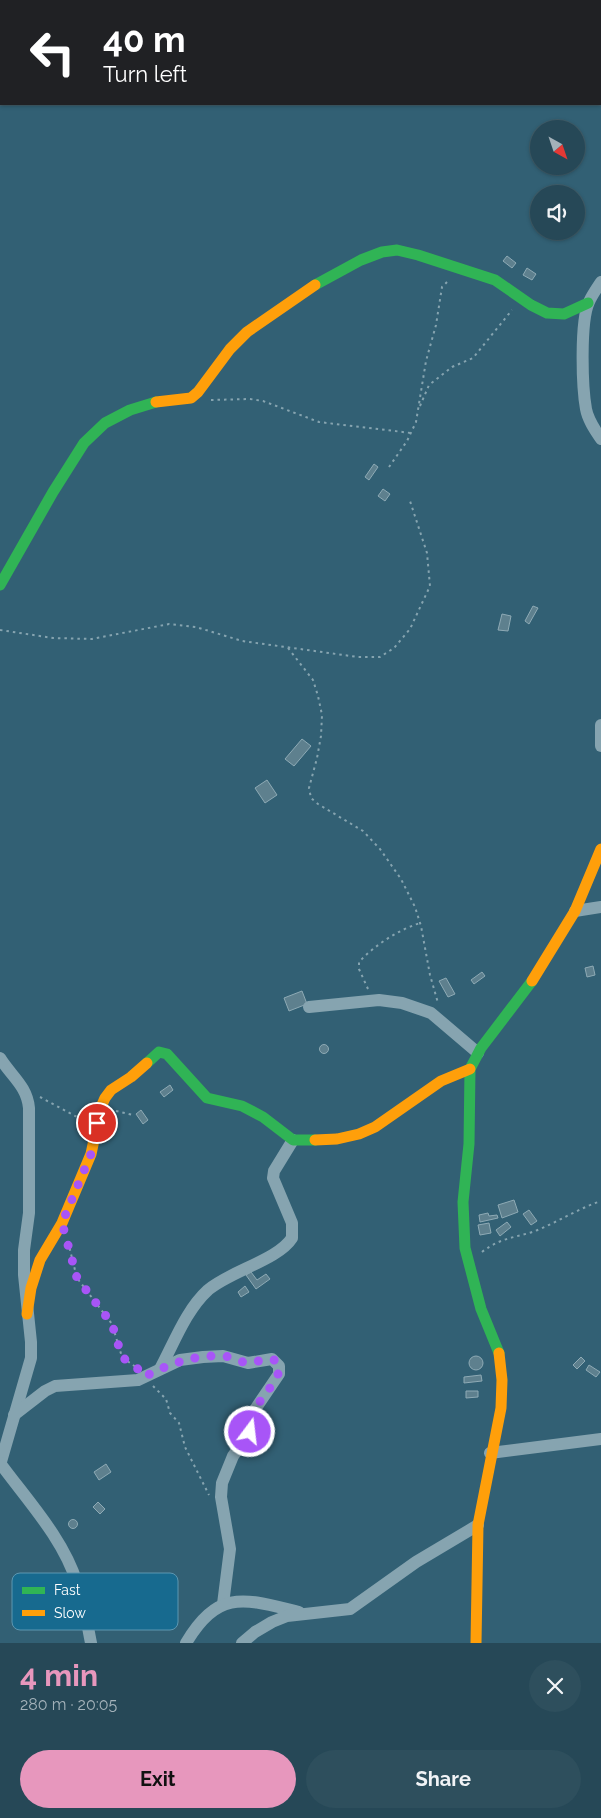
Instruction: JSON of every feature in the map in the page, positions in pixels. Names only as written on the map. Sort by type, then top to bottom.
[{"type":"street","points":[[0,585],[53,492],[84,443],[105,423],[130,410],[156,402],[191,398],[198,392],[234,344],[259,322],[300,294],[333,275],[380,253],[396,250],[479,274],[502,284],[521,299],[540,310],[556,315],[564,314],[588,303]]},
{"type":"street","points":[[601,282],[588,303],[585,325],[584,392],[586,410],[592,426],[601,440]]},
{"type":"street","points":[[601,725],[601,746]]},
{"type":"street","points":[[476,1643],[478,1525],[490,1453],[500,1408],[501,1361],[498,1347],[480,1309],[465,1248],[463,1202],[469,1144],[470,1069],[478,1053],[533,979],[575,911],[601,849]]},
{"type":"street","points":[[575,911],[601,908]]},
{"type":"street","points":[[309,1007],[373,1001],[402,1003],[431,1013],[478,1053]]},
{"type":"street","points":[[27,1314],[31,1288],[40,1260],[62,1223],[91,1154],[101,1108],[111,1090],[131,1077],[159,1052],[164,1053],[207,1098],[242,1106],[263,1117],[293,1140],[337,1139],[359,1134],[375,1127],[441,1080],[470,1069]]},
{"type":"street","points":[[0,1058],[28,1097],[30,1128],[29,1213],[24,1258],[31,1358],[0,1464],[44,1522],[66,1556],[73,1573]]},
{"type":"street","points":[[160,1369],[191,1313],[209,1290],[221,1281],[280,1251],[292,1238],[292,1223],[273,1174],[293,1140]]},
{"type":"street","points":[[14,1415],[45,1391],[55,1386],[131,1380],[144,1377],[180,1360],[224,1356],[248,1363],[272,1359],[279,1366],[279,1374],[256,1408],[250,1432],[233,1456],[222,1483],[221,1496],[230,1549],[223,1604]]},
{"type":"street","points":[[490,1453],[601,1439]]},
{"type":"street","points":[[242,1643],[255,1632],[287,1616],[350,1609],[416,1562],[478,1525]]},
{"type":"street","points":[[186,1643],[195,1628],[213,1610],[223,1604],[237,1600],[306,1614]]},
{"type":"street","points":[[88,1630],[91,1643]]},
{"type":"path","points":[[389,467],[411,433],[418,408],[426,361],[436,325],[442,288],[449,280]]},
{"type":"path","points":[[418,408],[424,398],[427,387],[433,380],[452,366],[473,358],[521,299]]},
{"type":"path","points":[[191,398],[217,401],[250,399],[263,401],[320,422],[354,424],[411,433]]},
{"type":"path","points":[[0,630],[53,638],[92,639],[169,624],[196,627],[242,641],[358,657],[380,657],[394,648],[410,629],[430,586],[427,553],[410,501]]},
{"type":"path","points":[[288,648],[313,680],[322,715],[318,758],[309,788],[311,798],[364,831],[380,848],[401,880],[415,907],[420,923],[430,976],[436,990],[439,1008]]},
{"type":"path","points":[[373,1001],[359,970],[359,962],[369,952],[407,927],[420,923]]},
{"type":"path","points":[[23,1088],[76,1117],[86,1117],[101,1108]]},
{"type":"path","points":[[469,1263],[488,1248],[505,1239],[539,1229],[601,1200]]},
{"type":"path","points":[[62,1223],[77,1278],[112,1324],[122,1357],[137,1368],[166,1399],[170,1413],[179,1423],[185,1447],[199,1479],[211,1497]]},
{"type":"building","points":[[507,256],[516,263],[512,268],[503,261]]},
{"type":"building","points":[[527,268],[536,274],[532,280],[523,275]]},
{"type":"building","points":[[374,464],[378,467],[369,480],[365,477]]},
{"type":"building","points":[[383,489],[390,494],[385,501],[378,496]]},
{"type":"building","points":[[533,606],[538,608],[529,624],[525,621]]},
{"type":"building","points":[[502,614],[511,616],[508,631],[498,630]]},
{"type":"building","points":[[302,739],[311,746],[294,766],[285,759]]},
{"type":"building","points":[[267,780],[277,795],[265,803],[255,788]]},
{"type":"building","points":[[593,966],[595,975],[587,977],[585,968]]},
{"type":"building","points":[[482,972],[485,976],[474,984],[471,980]]},
{"type":"building","points":[[446,978],[455,994],[448,997],[439,981]]},
{"type":"building","points":[[302,991],[307,1004],[289,1011],[284,998]]},
{"type":"building","points":[[324,1044],[329,1049],[324,1054],[319,1049]]},
{"type":"building","points":[[170,1085],[173,1090],[164,1097],[160,1092]]},
{"type":"building","points":[[141,1110],[148,1120],[143,1124],[136,1114]]},
{"type":"building","points":[[514,1200],[518,1212],[502,1218],[498,1205]]},
{"type":"building","points":[[529,1210],[537,1221],[531,1225],[523,1214]]},
{"type":"building","points":[[488,1213],[489,1216],[497,1215],[498,1218],[480,1222],[479,1215]]},
{"type":"building","points":[[507,1222],[511,1227],[500,1236],[496,1230]]},
{"type":"building","points":[[489,1223],[491,1233],[480,1235],[478,1225]]},
{"type":"building","points":[[251,1272],[257,1280],[266,1274],[270,1279],[256,1289],[246,1275]]},
{"type":"building","points":[[245,1286],[249,1292],[241,1297],[238,1292]]},
{"type":"building","points":[[476,1356],[481,1358],[483,1363],[481,1368],[476,1370],[471,1368],[469,1363],[471,1358]]},
{"type":"building","points":[[581,1357],[585,1361],[577,1369],[573,1365]]},
{"type":"building","points":[[589,1365],[600,1372],[596,1377],[586,1370]]},
{"type":"building","points":[[481,1375],[482,1381],[464,1383],[464,1377]]},
{"type":"building","points":[[466,1391],[478,1391],[478,1397],[466,1398]]},
{"type":"building","points":[[106,1464],[111,1472],[99,1480],[94,1472]]},
{"type":"building","points":[[98,1502],[105,1509],[100,1514],[93,1507]]},
{"type":"building","points":[[73,1519],[78,1524],[73,1529],[68,1524]]},
{"type":"traffic: fast","points":[[315,285],[361,260],[382,252],[397,250],[495,280],[531,305],[547,313],[564,314],[588,303]]},
{"type":"traffic: fast","points":[[0,585],[53,492],[84,443],[105,423],[130,410],[156,402]]},
{"type":"traffic: fast","points":[[499,1353],[481,1309],[465,1248],[463,1202],[469,1144],[470,1069],[481,1048],[532,981]]},
{"type":"traffic: fast","points":[[147,1063],[159,1052],[167,1054],[207,1098],[242,1106],[263,1117],[293,1140],[315,1140]]},
{"type":"traffic: slow","points":[[156,402],[191,398],[198,392],[230,349],[247,332],[315,285]]},
{"type":"traffic: slow","points":[[532,981],[575,911],[601,849]]},
{"type":"traffic: slow","points":[[27,1314],[31,1288],[40,1260],[62,1223],[91,1154],[101,1107],[105,1098],[111,1090],[131,1077],[147,1063]]},
{"type":"traffic: slow","points":[[315,1140],[337,1139],[359,1134],[375,1127],[441,1081],[470,1069]]},
{"type":"traffic: slow","points":[[476,1643],[478,1525],[501,1408],[502,1380],[499,1353]]},
{"type":"route","points":[[97,1123],[91,1154],[62,1223],[71,1250],[77,1278],[112,1324],[122,1357],[142,1372],[144,1377],[180,1360],[203,1357],[224,1356],[248,1363],[269,1358],[276,1362],[279,1366],[279,1374],[256,1408],[250,1432]]}]
